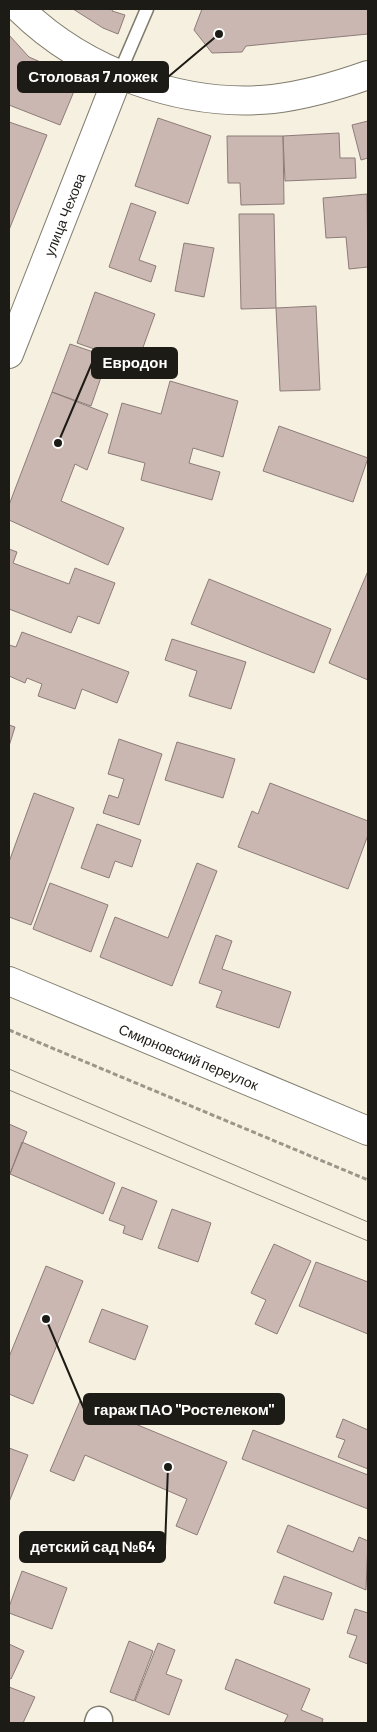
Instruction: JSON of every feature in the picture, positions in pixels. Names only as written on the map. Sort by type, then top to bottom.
[{"type":"main road","points":[[20,9],[64,45],[120,74],[164,89],[200,96],[218,99],[263,99],[326,90],[368,75]]},
{"type":"main road","name":"улица Чехова","points":[[9,354],[120,74]]},
{"type":"main road","name":"Смирновский переулок","points":[[9,981],[368,1131]]},
{"type":"lane","points":[[120,74],[147,9]]},
{"type":"path","points":[[9,1030],[368,1180]]},
{"type":"building","points":[[73,9],[113,9],[112,11],[125,15],[118,34],[103,28]]},
{"type":"building","points":[[202,9],[368,9],[368,34],[246,46],[242,52],[212,53],[194,30]]},
{"type":"building","points":[[9,35],[29,57],[79,79],[60,125],[9,105]]},
{"type":"building","points":[[158,118],[211,136],[188,204],[135,186]]},
{"type":"building","points":[[368,121],[368,158],[361,160],[352,125]]},
{"type":"building","points":[[9,122],[47,135],[9,230]]},
{"type":"building","points":[[339,133],[340,158],[355,158],[356,178],[285,181],[283,136]]},
{"type":"building","points":[[227,136],[283,136],[284,204],[241,205],[240,183],[228,183]]},
{"type":"building","points":[[367,194],[368,267],[349,269],[346,237],[326,238],[323,198]]},
{"type":"building","points":[[131,203],[156,212],[139,260],[156,266],[151,282],[109,267]]},
{"type":"building","points":[[239,214],[274,214],[276,308],[241,309]]},
{"type":"building","points":[[184,243],[214,248],[204,297],[175,291]]},
{"type":"building","points":[[95,292],[155,314],[137,364],[77,343]]},
{"type":"building","points":[[316,306],[320,390],[280,391],[276,308]]},
{"type":"building","points":[[70,344],[108,357],[91,406],[52,392]]},
{"type":"building","points":[[170,381],[238,401],[223,457],[193,448],[189,463],[220,472],[212,500],[141,480],[145,463],[108,453],[122,403],[161,414]]},
{"type":"building","points":[[52,392],[108,414],[87,470],[75,464],[61,501],[124,528],[108,565],[9,520],[9,505]]},
{"type":"building","points":[[279,426],[368,458],[353,502],[263,471]]},
{"type":"building","points":[[9,549],[17,552],[13,563],[69,584],[75,568],[115,583],[99,624],[78,616],[71,633],[9,609]]},
{"type":"building","points":[[368,571],[368,680],[329,663]]},
{"type":"building","points":[[209,579],[331,629],[314,673],[191,624]]},
{"type":"building","points":[[22,632],[129,672],[117,703],[82,689],[75,709],[38,696],[42,684],[27,678],[25,683],[9,676],[9,645],[16,647]]},
{"type":"building","points":[[172,639],[246,662],[231,709],[189,696],[197,671],[165,660]]},
{"type":"building","points":[[9,725],[15,727],[9,746]]},
{"type":"building","points":[[119,739],[162,754],[139,825],[103,813],[109,795],[118,798],[124,779],[108,774]]},
{"type":"building","points":[[177,742],[235,759],[223,798],[165,780]]},
{"type":"building","points":[[270,783],[368,821],[368,835],[348,889],[238,847],[252,811],[258,814]]},
{"type":"building","points":[[34,793],[74,808],[31,925],[9,917],[9,862]]},
{"type":"building","points":[[97,824],[141,840],[132,867],[115,861],[109,878],[81,868]]},
{"type":"building","points":[[197,863],[217,871],[172,986],[100,957],[115,917],[168,938]]},
{"type":"building","points":[[50,883],[108,905],[91,952],[33,929]]},
{"type":"building","points":[[216,935],[232,941],[222,969],[291,992],[279,1028],[216,1007],[222,991],[199,983]]},
{"type":"building","points":[[9,1124],[27,1132],[9,1176]]},
{"type":"building","points":[[22,1142],[115,1183],[103,1214],[10,1174]]},
{"type":"building","points":[[122,1187],[157,1201],[142,1240],[123,1233],[125,1226],[109,1220]]},
{"type":"building","points":[[172,1209],[211,1223],[198,1262],[158,1248]]},
{"type":"building","points":[[274,1244],[311,1261],[277,1334],[255,1324],[266,1300],[251,1293]]},
{"type":"building","points":[[316,1262],[368,1282],[368,1334],[299,1306]]},
{"type":"building","points":[[46,1266],[83,1281],[33,1404],[9,1394],[9,1357]]},
{"type":"building","points":[[102,1309],[148,1326],[135,1360],[89,1342]]},
{"type":"building","points":[[80,1401],[227,1462],[197,1535],[176,1526],[187,1499],[85,1455],[74,1481],[50,1471]]},
{"type":"building","points":[[343,1419],[368,1430],[368,1469],[338,1457],[345,1440],[336,1437]]},
{"type":"building","points":[[253,1430],[368,1475],[368,1509],[242,1459]]},
{"type":"building","points":[[9,1448],[28,1455],[9,1502]]},
{"type":"building","points":[[288,1525],[353,1552],[359,1537],[368,1541],[366,1590],[277,1552]]},
{"type":"building","points":[[22,1571],[67,1588],[52,1629],[9,1613],[9,1607]]},
{"type":"building","points":[[284,1576],[332,1593],[323,1620],[274,1603]]},
{"type":"building","points":[[355,1609],[368,1613],[368,1664],[349,1657],[357,1636],[347,1633]]},
{"type":"building","points":[[129,1641],[153,1651],[134,1701],[110,1692]]},
{"type":"building","points":[[158,1643],[175,1650],[166,1674],[182,1680],[169,1715],[135,1701]]},
{"type":"building","points":[[9,1644],[24,1651],[11,1679],[9,1678]]},
{"type":"building","points":[[236,1659],[310,1689],[301,1710],[323,1719],[322,1723],[284,1723],[288,1715],[225,1689]]},
{"type":"building","points":[[9,1687],[35,1697],[23,1723],[9,1723]]},
{"type":"tram line","points":[[9,1069],[368,1222]]},
{"type":"tram line","points":[[9,1090],[368,1241]]},
{"type":"place","name":"Столовая 7 ложек","points":[[219,34]]},
{"type":"place","name":"Евродон","points":[[58,443]]},
{"type":"place","name":"гараж ПАО \"Ростелеком\"","points":[[46,1319]]},
{"type":"place","name":"детский сад №64","points":[[168,1467]]}]
